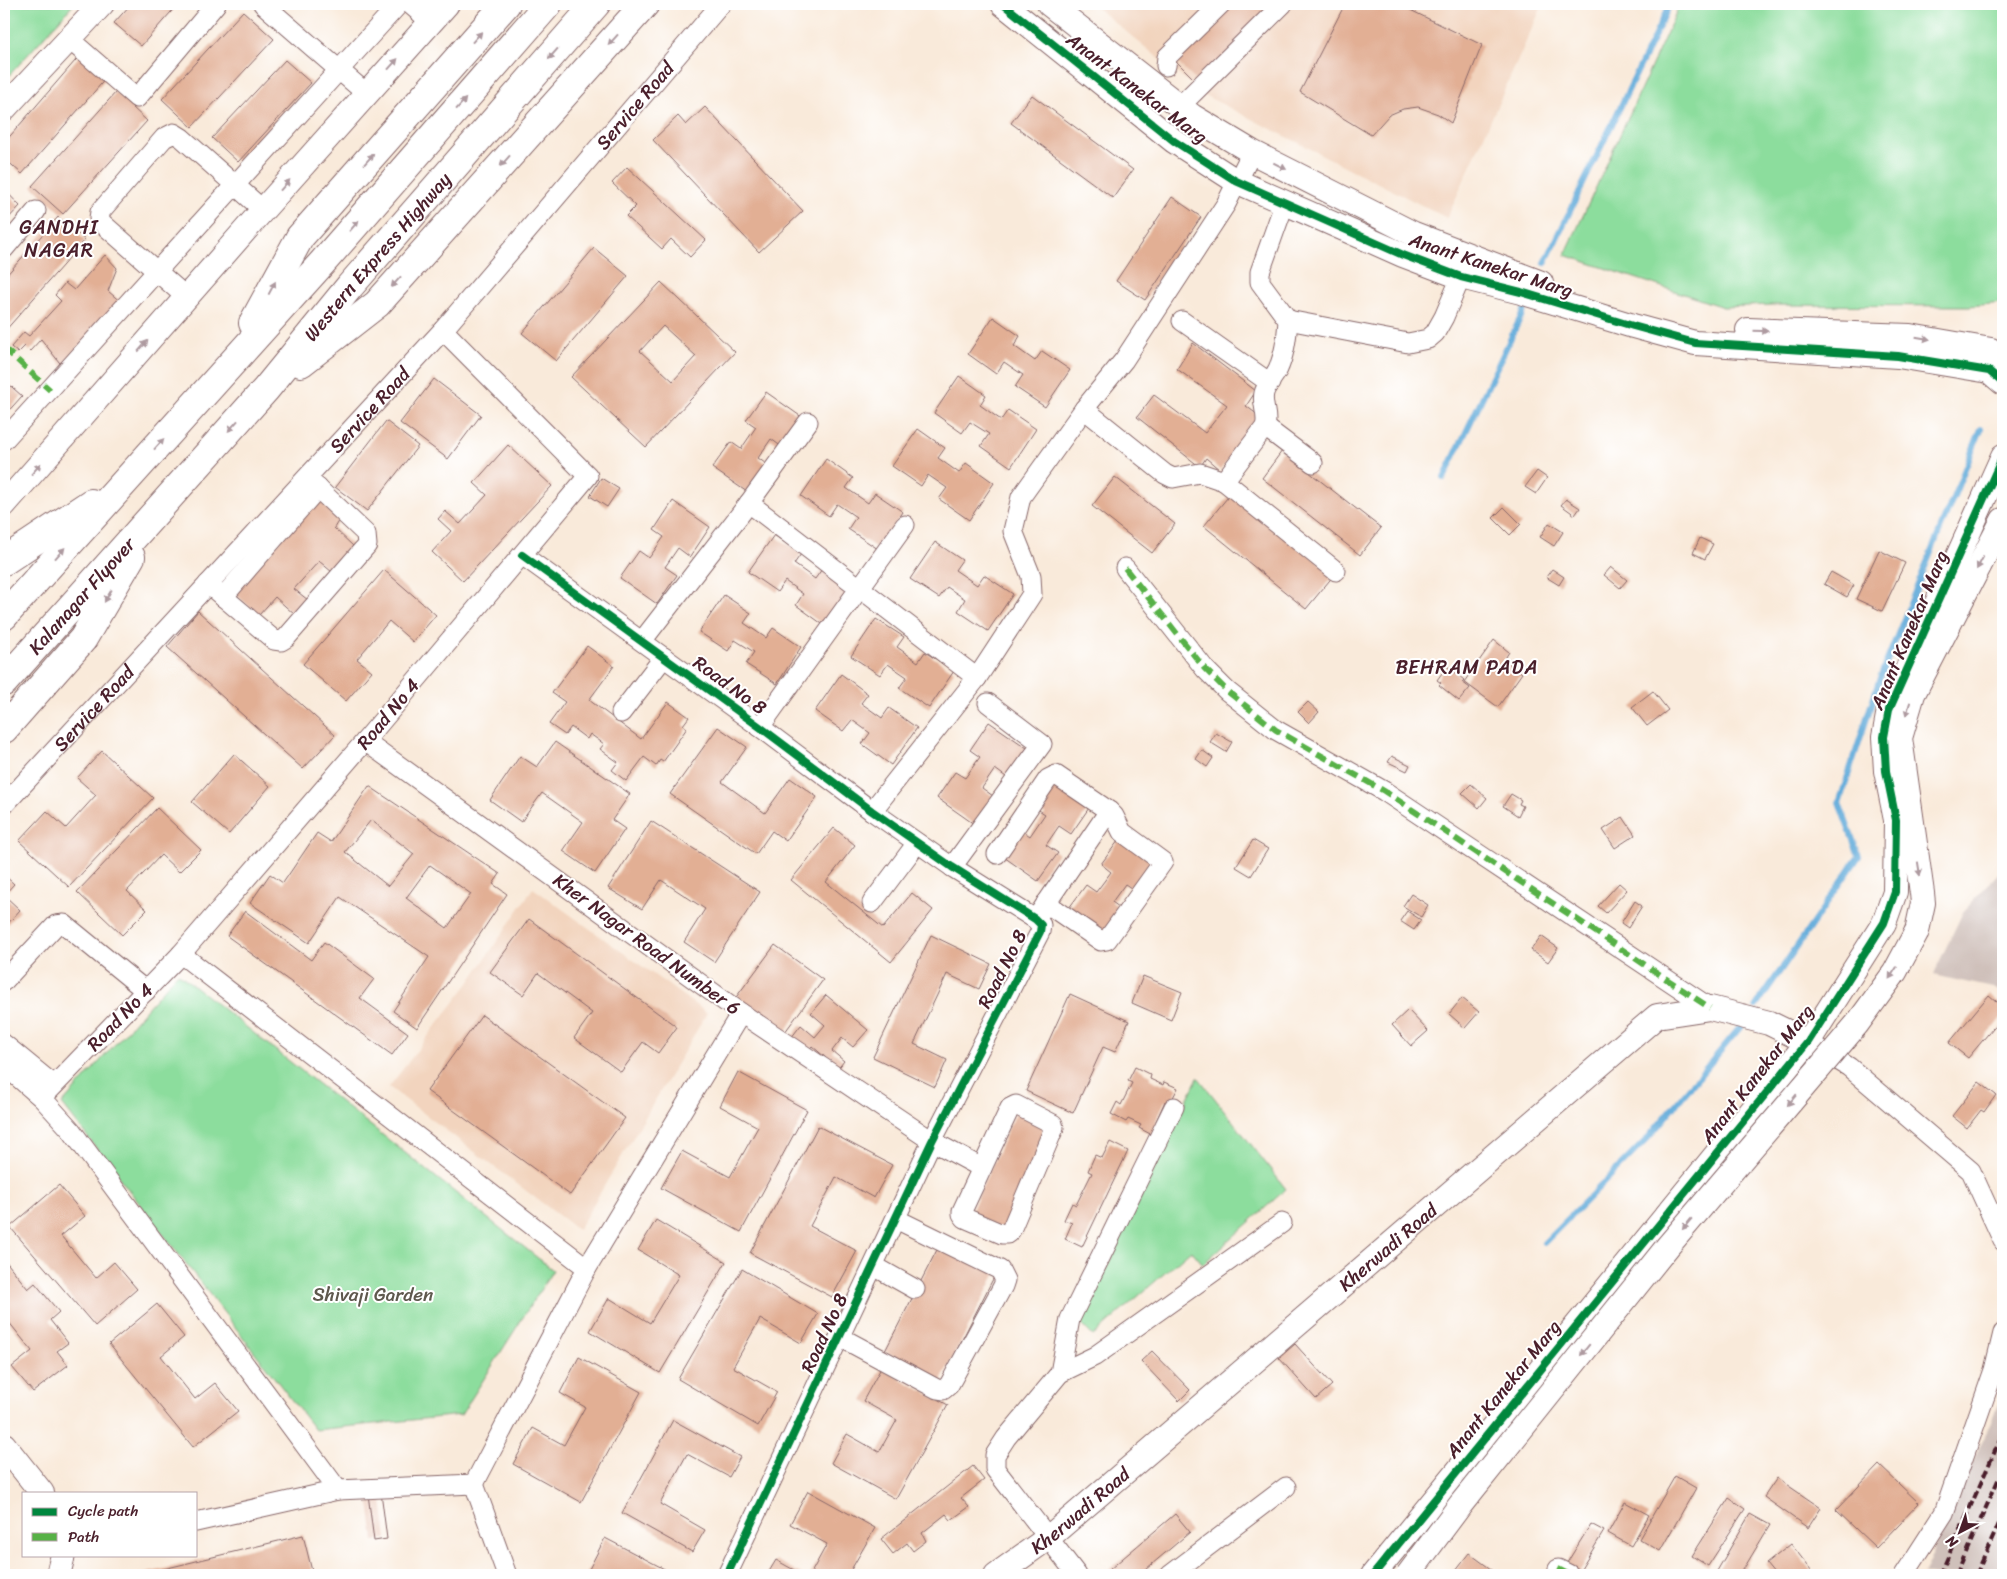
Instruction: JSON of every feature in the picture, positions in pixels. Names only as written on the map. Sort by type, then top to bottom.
[{"type":"highway","points":[[232,362],[300,237],[506,4]]},
{"type":"highway","name":"Western Express Highway","points":[[126,480],[322,263],[548,4]]},
{"type":"highway","name":"Western Express Highway","points":[[159,508],[266,390],[350,286],[596,4]]},
{"type":"highway","points":[[266,390],[377,304],[645,4]]},
{"type":"highway","points":[[4,561],[126,480]]},
{"type":"highway","points":[[4,616],[126,480]]},
{"type":"highway","points":[[4,729],[83,639],[159,508]]},
{"type":"highway","name":"Kalanagar Flyover","points":[[4,682],[159,508]]},
{"type":"street","points":[[4,109],[102,4]]},
{"type":"street","points":[[69,39],[137,98],[216,4]]},
{"type":"street","points":[[263,4],[367,94]]},
{"type":"street","points":[[4,440],[399,4]]},
{"type":"street","points":[[410,4],[431,22]]},
{"type":"street","points":[[4,506],[186,297],[447,4]]},
{"type":"street","name":"Service Road","points":[[4,805],[208,584],[270,530],[721,4]]},
{"type":"street","name":"Anant Kanekar Marg","points":[[1003,4],[1174,140],[1236,181],[1403,255],[1466,267]]},
{"type":"street","name":"Anant Kanekar Marg","points":[[1049,4],[1192,116],[1252,152],[1414,234],[1466,267],[1521,292],[1634,320],[1699,329],[1910,336],[1991,350],[2003,356]]},
{"type":"street","points":[[1166,66],[1167,57],[1221,4]]},
{"type":"street","points":[[1180,106],[1283,4]]},
{"type":"street","points":[[186,297],[103,224],[99,218],[100,212],[164,138],[174,133],[182,138],[263,210]]},
{"type":"street","points":[[872,812],[976,678],[1032,594],[1031,576],[1013,531],[1021,497],[1084,409],[1124,360],[1226,204],[1252,152]]},
{"type":"street","points":[[1224,480],[1265,427],[1268,419],[1263,401],[1265,391],[1278,368],[1287,338],[1288,320],[1260,282],[1260,272],[1285,202]]},
{"type":"street","points":[[4,249],[36,212]]},
{"type":"street","points":[[1403,255],[1414,234]]},
{"type":"street","points":[[1288,320],[1408,343],[1428,339],[1436,333],[1466,267]]},
{"type":"street","name":"Anant Kanekar Marg","points":[[1634,320],[1694,343],[1898,356],[1989,372],[2003,383]]},
{"type":"street","points":[[1182,321],[1270,383]]},
{"type":"street","name":"Road No 4","points":[[48,1091],[182,954],[365,742],[588,476],[443,330]]},
{"type":"street","points":[[1084,409],[1164,474],[1173,478],[1200,473],[1224,480],[1336,570]]},
{"type":"street","points":[[642,641],[749,503],[808,422]]},
{"type":"street","points":[[1265,427],[1313,463]]},
{"type":"street","name":"Anant Kanekar Marg","points":[[1372,1575],[1808,1042],[1884,923],[1895,892],[1896,820],[1886,771],[1884,737],[1889,710],[2003,456]]},
{"type":"street","points":[[208,584],[274,640],[281,641],[286,638],[367,545],[366,534],[312,483]]},
{"type":"street","points":[[749,503],[976,678]]},
{"type":"street","name":"Anant Kanekar Marg","points":[[1408,1575],[1461,1504],[1668,1246],[1857,1024],[1895,972],[1917,931],[1923,903],[1900,738],[1913,694],[2003,520]]},
{"type":"street","points":[[760,727],[905,525]]},
{"type":"street","points":[[223,597],[270,530]]},
{"type":"street","name":"Road No 8","points":[[522,555],[760,727],[872,812],[952,867],[1035,919],[1041,925],[1040,932],[932,1142],[727,1575]]},
{"type":"street","points":[[1125,568],[1205,669],[1227,691],[1276,730],[1384,791],[1710,1008]]},
{"type":"street","points":[[621,713],[664,657]]},
{"type":"street","points":[[952,867],[1042,744],[988,703]]},
{"type":"street","name":"Kher Nagar Road Number 6","points":[[365,742],[741,1013],[932,1142],[982,1168]]},
{"type":"street","points":[[997,854],[1048,779],[1056,776],[1109,810],[1122,832],[1161,860],[1163,864],[1104,942],[1046,903]]},
{"type":"street","points":[[1035,919],[1109,810]]},
{"type":"street","points":[[872,903],[917,843]]},
{"type":"street","points":[[4,981],[60,923],[64,924],[146,991]]},
{"type":"street","points":[[182,954],[587,1268]]},
{"type":"street","name":"Kherwadi Road","points":[[996,1575],[1048,1538],[1658,1016],[1710,1008],[1769,1023],[1808,1042]]},
{"type":"street","points":[[507,1575],[474,1484],[587,1268],[741,1013]]},
{"type":"street","points":[[1808,1042],[1849,1067],[1970,1171],[2003,1241]]},
{"type":"street","points":[[4,1044],[48,1091],[71,1130],[338,1490]]},
{"type":"street","points":[[4,1065],[48,1091]]},
{"type":"street","points":[[1016,1105],[1054,1125],[1011,1230],[1007,1234],[1002,1234],[965,1218],[962,1214],[982,1168],[1011,1106],[1016,1105]]},
{"type":"street","points":[[1060,1373],[1070,1319],[1174,1107]]},
{"type":"street","points":[[840,1337],[942,1390],[949,1385],[1004,1286],[1005,1280],[1000,1270],[896,1219]]},
{"type":"street","points":[[1077,1575],[995,1469],[995,1455],[1006,1438],[1060,1373],[1095,1356],[1282,1224]]},
{"type":"street","points":[[874,1266],[915,1289]]},
{"type":"street","points":[[1904,1575],[1944,1513],[1994,1370],[2003,1333]]},
{"type":"street","points":[[4,1445],[41,1492]]},
{"type":"street","points":[[198,1522],[338,1490],[474,1484]]},
{"type":"street","points":[[1170,1575],[1286,1487]]},
{"type":"street","points":[[58,1575],[63,1556]]},
{"type":"shaded area","points":[[1092,4],[1543,4],[1447,218],[1204,95]]},
{"type":"shaded area","points":[[2003,868],[2003,993],[1993,988],[1933,975],[1963,912]]},
{"type":"shaded area","points":[[533,888],[707,1013],[578,1230],[389,1087],[469,983]]},
{"type":"shaded area","points":[[2003,1394],[2003,1575],[1923,1575]]},
{"type":"green space","points":[[4,4],[74,4],[4,81]]},
{"type":"green space","points":[[1680,4],[2003,4],[2003,303],[1969,306],[1771,305],[1723,307],[1565,255]]},
{"type":"green space","name":"Shivaji Garden","points":[[178,973],[553,1270],[461,1415],[315,1430],[62,1104]]},
{"type":"green space","points":[[1198,1077],[1286,1189],[1203,1264],[1191,1250],[1093,1336],[1080,1323]]},
{"type":"building","points":[[131,4],[178,4],[141,46],[114,23]]},
{"type":"building","points":[[1229,4],[1278,4],[1198,83],[1174,59]]},
{"type":"building","points":[[1345,4],[1398,4],[1482,45],[1451,123],[1438,114],[1418,107],[1403,109],[1389,115],[1371,135],[1300,92]]},
{"type":"building","points":[[243,11],[274,39],[192,127],[162,99]]},
{"type":"building","points":[[82,53],[108,76],[22,174],[4,158],[4,143]]},
{"type":"building","points":[[285,60],[311,83],[238,162],[212,138]]},
{"type":"building","points":[[116,92],[147,121],[63,214],[32,186]]},
{"type":"building","points":[[1032,95],[1133,170],[1113,198],[1011,123]]},
{"type":"building","points":[[705,107],[803,211],[759,252],[653,140],[678,116],[686,125]]},
{"type":"building","points":[[627,167],[706,240],[690,257],[671,239],[662,249],[626,216],[636,206],[612,183]]},
{"type":"building","points":[[4,189],[20,206],[4,223]]},
{"type":"building","points":[[1172,197],[1201,217],[1145,300],[1116,281]]},
{"type":"building","points":[[58,217],[85,240],[4,332],[4,278]]},
{"type":"building","points":[[594,248],[628,276],[556,361],[522,333]]},
{"type":"building","points":[[105,255],[117,268],[108,291],[122,303],[63,367],[41,339],[30,351],[25,346],[18,353],[11,347],[24,332],[29,336],[61,301],[55,295],[65,283],[74,290]]},
{"type":"building","points":[[661,282],[735,352],[646,447],[571,377]],"holes":[[[663,326],[696,356],[673,381],[640,351]]]},
{"type":"building","points":[[993,317],[1020,336],[1014,346],[1035,361],[1042,351],[1070,370],[1045,407],[1015,387],[1023,375],[1004,362],[996,374],[968,354]]},
{"type":"building","points":[[1193,343],[1256,391],[1246,406],[1262,418],[1220,470],[1206,458],[1200,467],[1137,417],[1154,395],[1205,433],[1227,405],[1177,369]]},
{"type":"building","points":[[959,376],[986,395],[980,405],[1001,420],[1008,410],[1036,429],[1011,467],[981,446],[989,434],[970,422],[962,433],[934,413]]},
{"type":"building","points":[[434,379],[481,415],[448,459],[400,423]]},
{"type":"building","points":[[4,380],[22,396],[4,416]]},
{"type":"building","points":[[766,392],[803,418],[782,447],[771,439],[758,458],[769,466],[750,494],[712,468],[731,442],[741,449],[756,427],[746,420]]},
{"type":"building","points":[[386,421],[418,446],[367,511],[335,487]]},
{"type":"building","points":[[918,429],[945,448],[938,458],[959,473],[966,463],[994,483],[969,520],[939,499],[947,488],[928,475],[921,486],[892,466]]},
{"type":"building","points":[[508,445],[552,486],[463,581],[432,552],[451,531],[438,519],[445,511],[460,524],[487,495],[474,483]]},
{"type":"building","points":[[1282,451],[1381,528],[1360,555],[1262,478]]},
{"type":"building","points":[[826,459],[853,478],[846,488],[868,503],[875,493],[903,512],[878,549],[848,529],[856,517],[837,504],[829,516],[801,496]]},
{"type":"building","points":[[1537,471],[1547,478],[1536,494],[1525,487]]},
{"type":"building","points":[[1115,477],[1175,524],[1152,553],[1092,506]]},
{"type":"building","points":[[601,478],[619,489],[607,507],[590,496]]},
{"type":"building","points":[[1232,492],[1334,575],[1306,609],[1204,526]]},
{"type":"building","points":[[320,499],[340,518],[334,528],[354,547],[332,572],[319,561],[294,589],[308,600],[295,615],[275,597],[259,615],[232,591]]},
{"type":"building","points":[[1566,499],[1580,508],[1575,515],[1561,505]]},
{"type":"building","points":[[673,501],[710,527],[690,557],[678,548],[665,567],[677,575],[657,604],[620,578],[639,551],[649,558],[664,537],[654,530]]},
{"type":"building","points":[[1504,507],[1521,524],[1510,535],[1493,518]]},
{"type":"building","points":[[1549,523],[1563,532],[1554,546],[1540,537]]},
{"type":"building","points":[[774,535],[801,554],[794,564],[815,579],[822,569],[851,589],[825,626],[796,605],[803,594],[785,581],[777,592],[748,572]]},
{"type":"building","points":[[1700,538],[1713,544],[1705,559],[1693,553]]},
{"type":"building","points":[[935,542],[962,560],[955,570],[977,585],[984,575],[1013,594],[988,631],[958,611],[965,599],[947,587],[939,598],[910,579]]},
{"type":"building","points":[[1879,550],[1905,563],[1882,611],[1856,599]]},
{"type":"building","points":[[1611,567],[1627,580],[1620,588],[1604,575]]},
{"type":"building","points":[[1552,569],[1564,577],[1559,585],[1546,577]]},
{"type":"building","points":[[384,570],[436,615],[413,642],[389,621],[357,659],[372,671],[346,701],[303,664]]},
{"type":"building","points":[[1831,572],[1854,585],[1847,597],[1824,584]]},
{"type":"building","points":[[724,595],[751,613],[744,623],[766,638],[773,628],[801,647],[777,684],[746,664],[754,652],[735,640],[728,651],[699,632]]},
{"type":"building","points":[[198,611],[335,735],[303,769],[167,647]]},
{"type":"building","points":[[876,619],[904,637],[897,647],[918,662],[925,652],[954,671],[929,708],[899,688],[907,677],[888,664],[880,675],[851,656]]},
{"type":"building","points":[[1494,640],[1509,652],[1504,660],[1522,673],[1498,707],[1464,682]]},
{"type":"building","points":[[587,646],[614,666],[589,700],[641,739],[668,702],[689,717],[683,725],[687,728],[663,762],[660,760],[656,766],[644,757],[626,781],[612,770],[618,762],[600,749],[604,744],[590,734],[587,739],[571,727],[565,735],[549,724],[565,702],[552,693]]},
{"type":"building","points":[[1447,666],[1464,680],[1462,682],[1470,688],[1459,701],[1439,685],[1441,683],[1437,680]]},
{"type":"building","points":[[841,674],[868,694],[861,703],[882,718],[889,708],[917,728],[891,765],[862,744],[870,733],[852,720],[843,731],[815,711]]},
{"type":"building","points":[[1653,691],[1668,710],[1647,726],[1632,707]]},
{"type":"building","points":[[1308,702],[1319,712],[1309,723],[1298,712]]},
{"type":"building","points":[[989,722],[1027,748],[1006,777],[995,769],[982,788],[993,796],[974,824],[937,798],[955,772],[965,778],[980,757],[970,750]]},
{"type":"building","points":[[718,727],[747,747],[722,782],[765,813],[790,778],[817,797],[786,841],[772,831],[756,854],[670,794]]},
{"type":"building","points":[[1216,733],[1232,742],[1226,752],[1210,742]]},
{"type":"building","points":[[555,742],[630,794],[612,820],[625,829],[595,873],[563,851],[583,822],[542,793],[521,822],[490,800],[520,756],[537,767]]},
{"type":"building","points":[[1202,750],[1213,758],[1207,767],[1196,759]]},
{"type":"building","points":[[102,751],[153,798],[69,887],[19,841],[47,811],[66,828],[96,795],[77,778]]},
{"type":"building","points":[[234,754],[270,786],[229,834],[192,802]]},
{"type":"building","points":[[1392,756],[1410,765],[1407,771],[1388,762]]},
{"type":"building","points":[[1054,779],[1091,805],[1071,834],[1059,826],[1046,845],[1058,853],[1038,881],[1001,855],[1020,829],[1030,836],[1045,814],[1034,807]]},
{"type":"building","points":[[1471,784],[1487,798],[1479,808],[1462,793]]},
{"type":"building","points":[[369,786],[500,874],[493,884],[507,894],[417,1028],[393,1011],[429,957],[340,897],[309,943],[250,903],[270,874],[283,883],[317,833],[331,842]],"holes":[[[371,820],[414,854],[388,886],[345,852]],[[430,865],[471,894],[447,928],[406,898]]]},
{"type":"building","points":[[1511,794],[1521,800],[1519,804],[1523,806],[1518,816],[1503,806]]},
{"type":"building","points":[[157,808],[201,850],[179,872],[161,855],[127,891],[147,910],[122,935],[77,892]]},
{"type":"building","points":[[1623,817],[1635,835],[1615,848],[1603,830]]},
{"type":"building","points":[[651,821],[760,892],[714,962],[684,942],[705,909],[661,880],[642,909],[608,888]]},
{"type":"building","points":[[834,828],[855,845],[826,882],[883,928],[912,893],[933,910],[891,962],[791,880]]},
{"type":"building","points":[[1121,837],[1158,863],[1137,892],[1125,884],[1112,902],[1123,910],[1103,938],[1066,912],[1086,885],[1096,892],[1111,872],[1101,864]]},
{"type":"building","points":[[1253,840],[1268,849],[1251,876],[1236,867]]},
{"type":"building","points":[[4,875],[14,884],[4,895]]},
{"type":"building","points":[[1619,883],[1627,890],[1606,913],[1598,906]]},
{"type":"building","points":[[1411,894],[1428,905],[1421,917],[1403,906]]},
{"type":"building","points":[[4,895],[20,910],[4,928]]},
{"type":"building","points":[[1635,901],[1642,906],[1628,928],[1621,923]]},
{"type":"building","points":[[245,911],[311,960],[324,942],[374,979],[360,998],[408,1033],[392,1055],[227,936]]},
{"type":"building","points":[[1407,911],[1421,920],[1414,930],[1400,921]]},
{"type":"building","points":[[529,919],[677,1027],[658,1053],[643,1042],[621,1072],[574,1038],[592,1013],[538,973],[523,995],[490,972]]},
{"type":"building","points":[[931,935],[991,964],[979,989],[947,974],[914,1044],[947,1060],[935,1087],[873,1057]]},
{"type":"building","points":[[1541,936],[1558,948],[1548,962],[1531,950]]},
{"type":"building","points":[[775,945],[823,980],[782,1036],[734,1000]]},
{"type":"building","points":[[1143,976],[1182,992],[1171,1020],[1132,1003]]},
{"type":"building","points":[[1070,994],[1129,1021],[1115,1052],[1103,1047],[1073,1113],[1026,1091]]},
{"type":"building","points":[[826,995],[868,1030],[853,1047],[842,1038],[832,1051],[844,1061],[834,1074],[821,1063],[826,1058],[812,1046],[807,1052],[791,1038],[801,1025],[815,1037],[825,1025],[811,1013]]},
{"type":"building","points":[[1989,995],[2003,1007],[2003,1016],[1968,1058],[1949,1043]]},
{"type":"building","points":[[1462,998],[1479,1012],[1465,1028],[1449,1014]]},
{"type":"building","points":[[1408,1010],[1428,1031],[1411,1046],[1392,1025]]},
{"type":"building","points":[[482,1015],[625,1118],[570,1195],[427,1091]]},
{"type":"building","points":[[1135,1067],[1151,1075],[1150,1079],[1163,1085],[1164,1082],[1178,1088],[1170,1103],[1165,1101],[1156,1121],[1160,1123],[1154,1136],[1139,1128],[1141,1125],[1128,1119],[1126,1122],[1111,1114],[1117,1102],[1121,1105],[1132,1083],[1128,1081]]},
{"type":"building","points":[[738,1072],[807,1110],[741,1232],[661,1188],[682,1151],[730,1177],[758,1127],[720,1106]]},
{"type":"building","points":[[1979,1082],[1996,1095],[1984,1112],[1981,1110],[1967,1128],[1952,1116]]},
{"type":"building","points":[[1017,1110],[1051,1126],[1004,1230],[970,1214]]},
{"type":"building","points":[[818,1126],[892,1165],[874,1198],[836,1177],[810,1226],[857,1251],[832,1297],[750,1253]]},
{"type":"building","points":[[1110,1142],[1128,1151],[1082,1247],[1065,1239],[1072,1223],[1064,1220],[1072,1203],[1076,1205],[1092,1173],[1088,1171],[1095,1155],[1102,1158]]},
{"type":"building","points":[[59,1185],[85,1216],[61,1236],[96,1278],[114,1262],[137,1289],[95,1326],[10,1227]]},
{"type":"building","points":[[656,1220],[726,1262],[660,1373],[590,1331],[609,1298],[650,1323],[679,1275],[638,1250]]},
{"type":"building","points":[[940,1244],[996,1273],[941,1381],[885,1351]]},
{"type":"building","points":[[4,1259],[28,1289],[35,1283],[59,1312],[50,1320],[68,1343],[57,1351],[68,1365],[33,1392],[12,1367],[32,1351],[4,1316]]},
{"type":"building","points":[[742,1269],[818,1314],[801,1343],[760,1319],[733,1367],[777,1392],[758,1426],[678,1379]]},
{"type":"building","points":[[157,1304],[184,1337],[161,1356],[195,1399],[215,1383],[238,1411],[193,1447],[109,1344]]},
{"type":"building","points":[[1295,1344],[1332,1385],[1316,1399],[1279,1358]]},
{"type":"building","points":[[1152,1351],[1190,1390],[1179,1401],[1141,1361]]},
{"type":"building","points":[[579,1357],[641,1392],[581,1502],[513,1464],[533,1428],[564,1445],[585,1407],[560,1393]]},
{"type":"building","points":[[881,1368],[948,1405],[896,1499],[831,1463],[847,1434],[879,1452],[897,1420],[863,1401]]},
{"type":"building","points":[[673,1420],[740,1457],[729,1477],[687,1454],[660,1504],[705,1530],[692,1552],[622,1513]]},
{"type":"building","points":[[1879,1465],[1919,1503],[1876,1548],[1836,1510]]},
{"type":"building","points":[[973,1466],[984,1480],[961,1498],[969,1507],[951,1520],[946,1514],[922,1533],[926,1541],[913,1551],[907,1543],[893,1554],[881,1539]]},
{"type":"building","points":[[1675,1476],[1696,1488],[1660,1551],[1639,1539]]},
{"type":"building","points":[[1777,1478],[1821,1508],[1808,1528],[1764,1497]]},
{"type":"building","points":[[808,1491],[875,1528],[848,1575],[810,1575],[827,1544],[790,1524]]},
{"type":"building","points":[[381,1492],[387,1539],[374,1541],[368,1494]]},
{"type":"building","points":[[1729,1498],[1745,1509],[1708,1566],[1692,1556]]},
{"type":"building","points":[[1625,1502],[1649,1515],[1631,1546],[1608,1533]]},
{"type":"building","points":[[1175,1514],[1190,1532],[1139,1575],[1103,1575]]},
{"type":"building","points":[[1750,1514],[1770,1525],[1740,1575],[1724,1575],[1717,1571]]},
{"type":"building","points":[[1591,1524],[1604,1531],[1578,1574],[1565,1566]]},
{"type":"building","points":[[303,1535],[313,1575],[139,1575]]},
{"type":"building","points":[[605,1538],[672,1573],[671,1575],[586,1575]]},
{"type":"building","points":[[1791,1544],[1815,1575],[1775,1575],[1766,1564]]},
{"type":"building","points":[[1469,1553],[1499,1575],[1452,1575]]},
{"type":"building","points":[[776,1560],[803,1575],[767,1575]]},
{"type":"waterway","points":[[1545,263],[1670,4]]},
{"type":"waterway","points":[[1444,478],[1527,304]]},
{"type":"waterway","points":[[1756,1006],[1859,856],[1839,803],[1880,678],[1981,429]]},
{"type":"waterway","points":[[1544,1243],[1647,1139],[1742,1025]]},
{"type":"railway","points":[[1940,1575],[2003,1433]]},
{"type":"railway","points":[[1956,1575],[2003,1469]]},
{"type":"railway","points":[[1976,1575],[2003,1515]]},
{"type":"railway","points":[[1995,1575],[2003,1559]]},
{"type":"marked path","points":[[4,348],[50,390]]},
{"type":"marked path","points":[[1125,568],[1205,669],[1227,691],[1276,730],[1384,791],[1710,1008]]},
{"type":"marked path","points":[[1558,1569],[1570,1575]]},
{"type":"cycle path","points":[[1003,4],[1174,141],[1236,181],[1403,255],[1461,277],[1521,292],[1695,343],[1898,356],[1989,371],[2003,383]]},
{"type":"cycle path","points":[[1373,1575],[1808,1042],[1884,923],[1895,892],[1896,820],[1886,771],[1884,737],[1889,710],[2003,456]]},
{"type":"cycle path","points":[[522,555],[760,727],[872,811],[952,867],[1035,919],[1041,925],[1040,932],[932,1141],[727,1575]]},
{"type":"district","name":"GANDHI NAGAR","points":[[59,238]]},
{"type":"district","name":"BEHRAM PADA","points":[[1467,667]]}]
